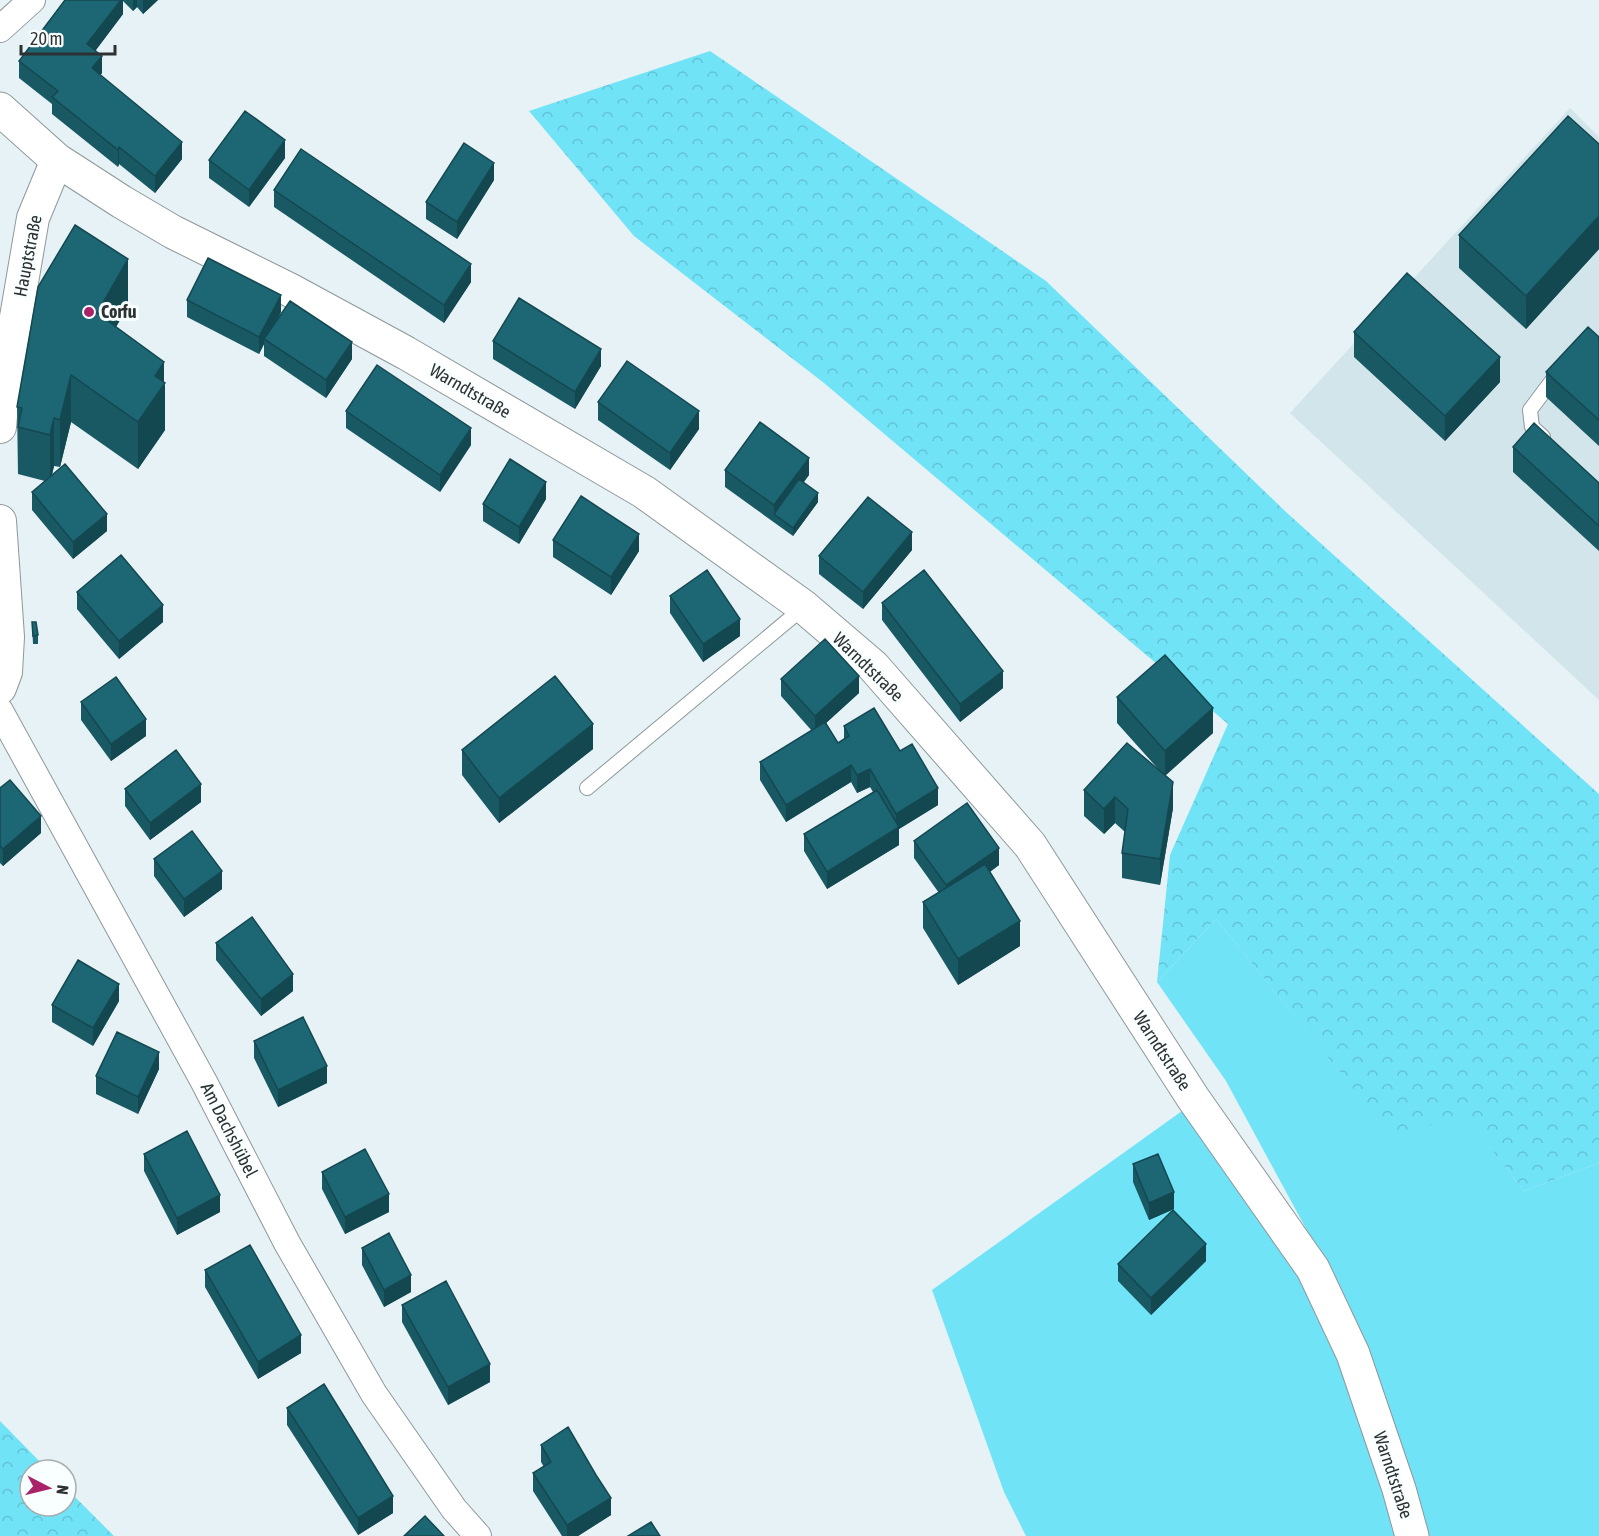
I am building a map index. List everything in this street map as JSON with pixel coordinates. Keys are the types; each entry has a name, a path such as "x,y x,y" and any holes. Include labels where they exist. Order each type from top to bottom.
{"main road":[{"name":"Warndtstraße","path":"0,109 57,160 122,202 173,232 290,290 406,353 644,492 804,607 873,666 1030,845 1193,1098 1313,1269 1353,1354 1399,1489 1412,1536"}],"street":[{"path":"0,29 33,0"},
{"name":"Hauptstraße","path":"0,427 3,393 33,218 57,160"},
{"path":"0,521 8,637 6,672 0,688"},
{"name":"Am Dachshübel","path":"0,711 198,1072 287,1243 345,1344 374,1394 454,1509 478,1536"}],"lane":[{"path":"1549,443 1532,427 1530,410 1568,361"},
{"path":"587,788 804,607"}],"shaded area":[{"path":"1570,108 1599,137 1599,700 1290,413"}],"green space":[{"path":"710,51 1046,281 1286,512 1599,794 1599,1163 1524,1191 1463,1113 1394,1139 1216,919 1157,982 1170,855 1228,724 824,383 634,236 529,111"},
{"path":"1216,919 1394,1138 1463,1112 1524,1191 1599,1163 1599,1536 1424,1536 1323,1260 1226,1081 1157,982"},
{"path":"1196,1101 1303,1275 1342,1356 1401,1536 1026,1536 1004,1492 932,1290"},
{"path":"0,1421 36,1458 18,1458 18,1518 78,1518 78,1500 114,1536 0,1536"}],"building":[{"path":"65,0 121,0 87,44 102,56 92,68 182,142 155,176 119,147 118,150 52,97 58,91 19,61"},
{"path":"245,111 285,140 249,190 209,160"},
{"path":"1568,116 1599,144 1599,216 1526,296 1459,235"},
{"path":"464,143 494,163 457,222 426,202"},
{"path":"301,149 471,264 444,305 274,190"},
{"path":"75,225 128,259 97,313 164,362 155,376 165,383 138,422 71,375 60,420 54,418 50,435 18,427 22,408 17,407 38,287"},
{"path":"208,258 281,295 259,337 187,300"},
{"path":"1407,273 1500,357 1445,416 1354,332"},
{"path":"519,298 601,349 575,392 493,341"},
{"path":"290,301 352,342 326,380 264,339"},
{"path":"1588,327 1599,337 1599,420 1546,372"},
{"path":"627,361 699,411 670,453 598,402"},
{"path":"377,365 471,428 440,475 346,411"},
{"path":"760,422 809,458 774,505 725,470"},
{"path":"1534,423 1599,483 1599,526 1513,447"},
{"path":"510,459 546,482 519,527 483,504"},
{"path":"65,464 107,514 73,542 32,492"},
{"path":"799,479 818,493 793,528 774,514"},
{"path":"581,496 639,534 611,577 553,540"},
{"path":"868,497 912,532 863,592 819,556"},
{"path":"121,555 163,605 119,641 77,592"},
{"path":"707,570 740,619 703,644 670,596"},
{"path":"924,570 1003,671 960,704 882,603"},
{"path":"32,622 36,622 38,635 33,636"},
{"path":"825,639 859,676 815,716 781,679"},
{"path":"1165,655 1213,708 1165,751 1117,697"},
{"path":"555,676 593,724 499,798 462,750"},
{"path":"116,677 146,719 111,744 81,702"},
{"path":"874,708 900,751 912,744 938,788 896,814 870,769 857,775 851,765 786,805 760,762 825,722 838,743 849,736 844,726"},
{"path":"1127,743 1173,782 1160,859 1122,853 1128,809 1115,797 1104,809 1084,790"},
{"path":"176,750 201,784 150,823 125,789"},
{"path":"10,780 41,816 3,849 0,846 0,788"},
{"path":"877,790 899,827 827,872 804,834"},
{"path":"967,803 999,848 946,885 914,841"},
{"path":"192,831 222,871 184,899 154,859"},
{"path":"985,864 1020,921 958,959 923,902"},
{"path":"252,917 293,974 261,999 216,943"},
{"path":"78,960 119,984 93,1028 52,1005"},
{"path":"303,1017 327,1066 278,1090 254,1041"},
{"path":"117,1032 159,1052 138,1097 96,1076"},
{"path":"187,1131 220,1195 177,1218 144,1154"},
{"path":"365,1149 389,1194 345,1217 322,1172"},
{"path":"1158,1154 1174,1192 1149,1203 1133,1164"},
{"path":"1173,1210 1206,1244 1151,1298 1118,1264"},
{"path":"389,1233 411,1275 384,1290 362,1248"},
{"path":"250,1245 301,1335 258,1362 205,1270"},
{"path":"446,1281 490,1364 448,1387 402,1305"},
{"path":"324,1384 393,1496 358,1518 287,1408"},
{"path":"568,1427 611,1498 567,1525 533,1473 551,1462 541,1445"},
{"path":"425,1516 444,1536 404,1536"},
{"path":"651,1522 660,1536 628,1536"}],"place":[{"name":"Corfu","path":"89,312"}]}
